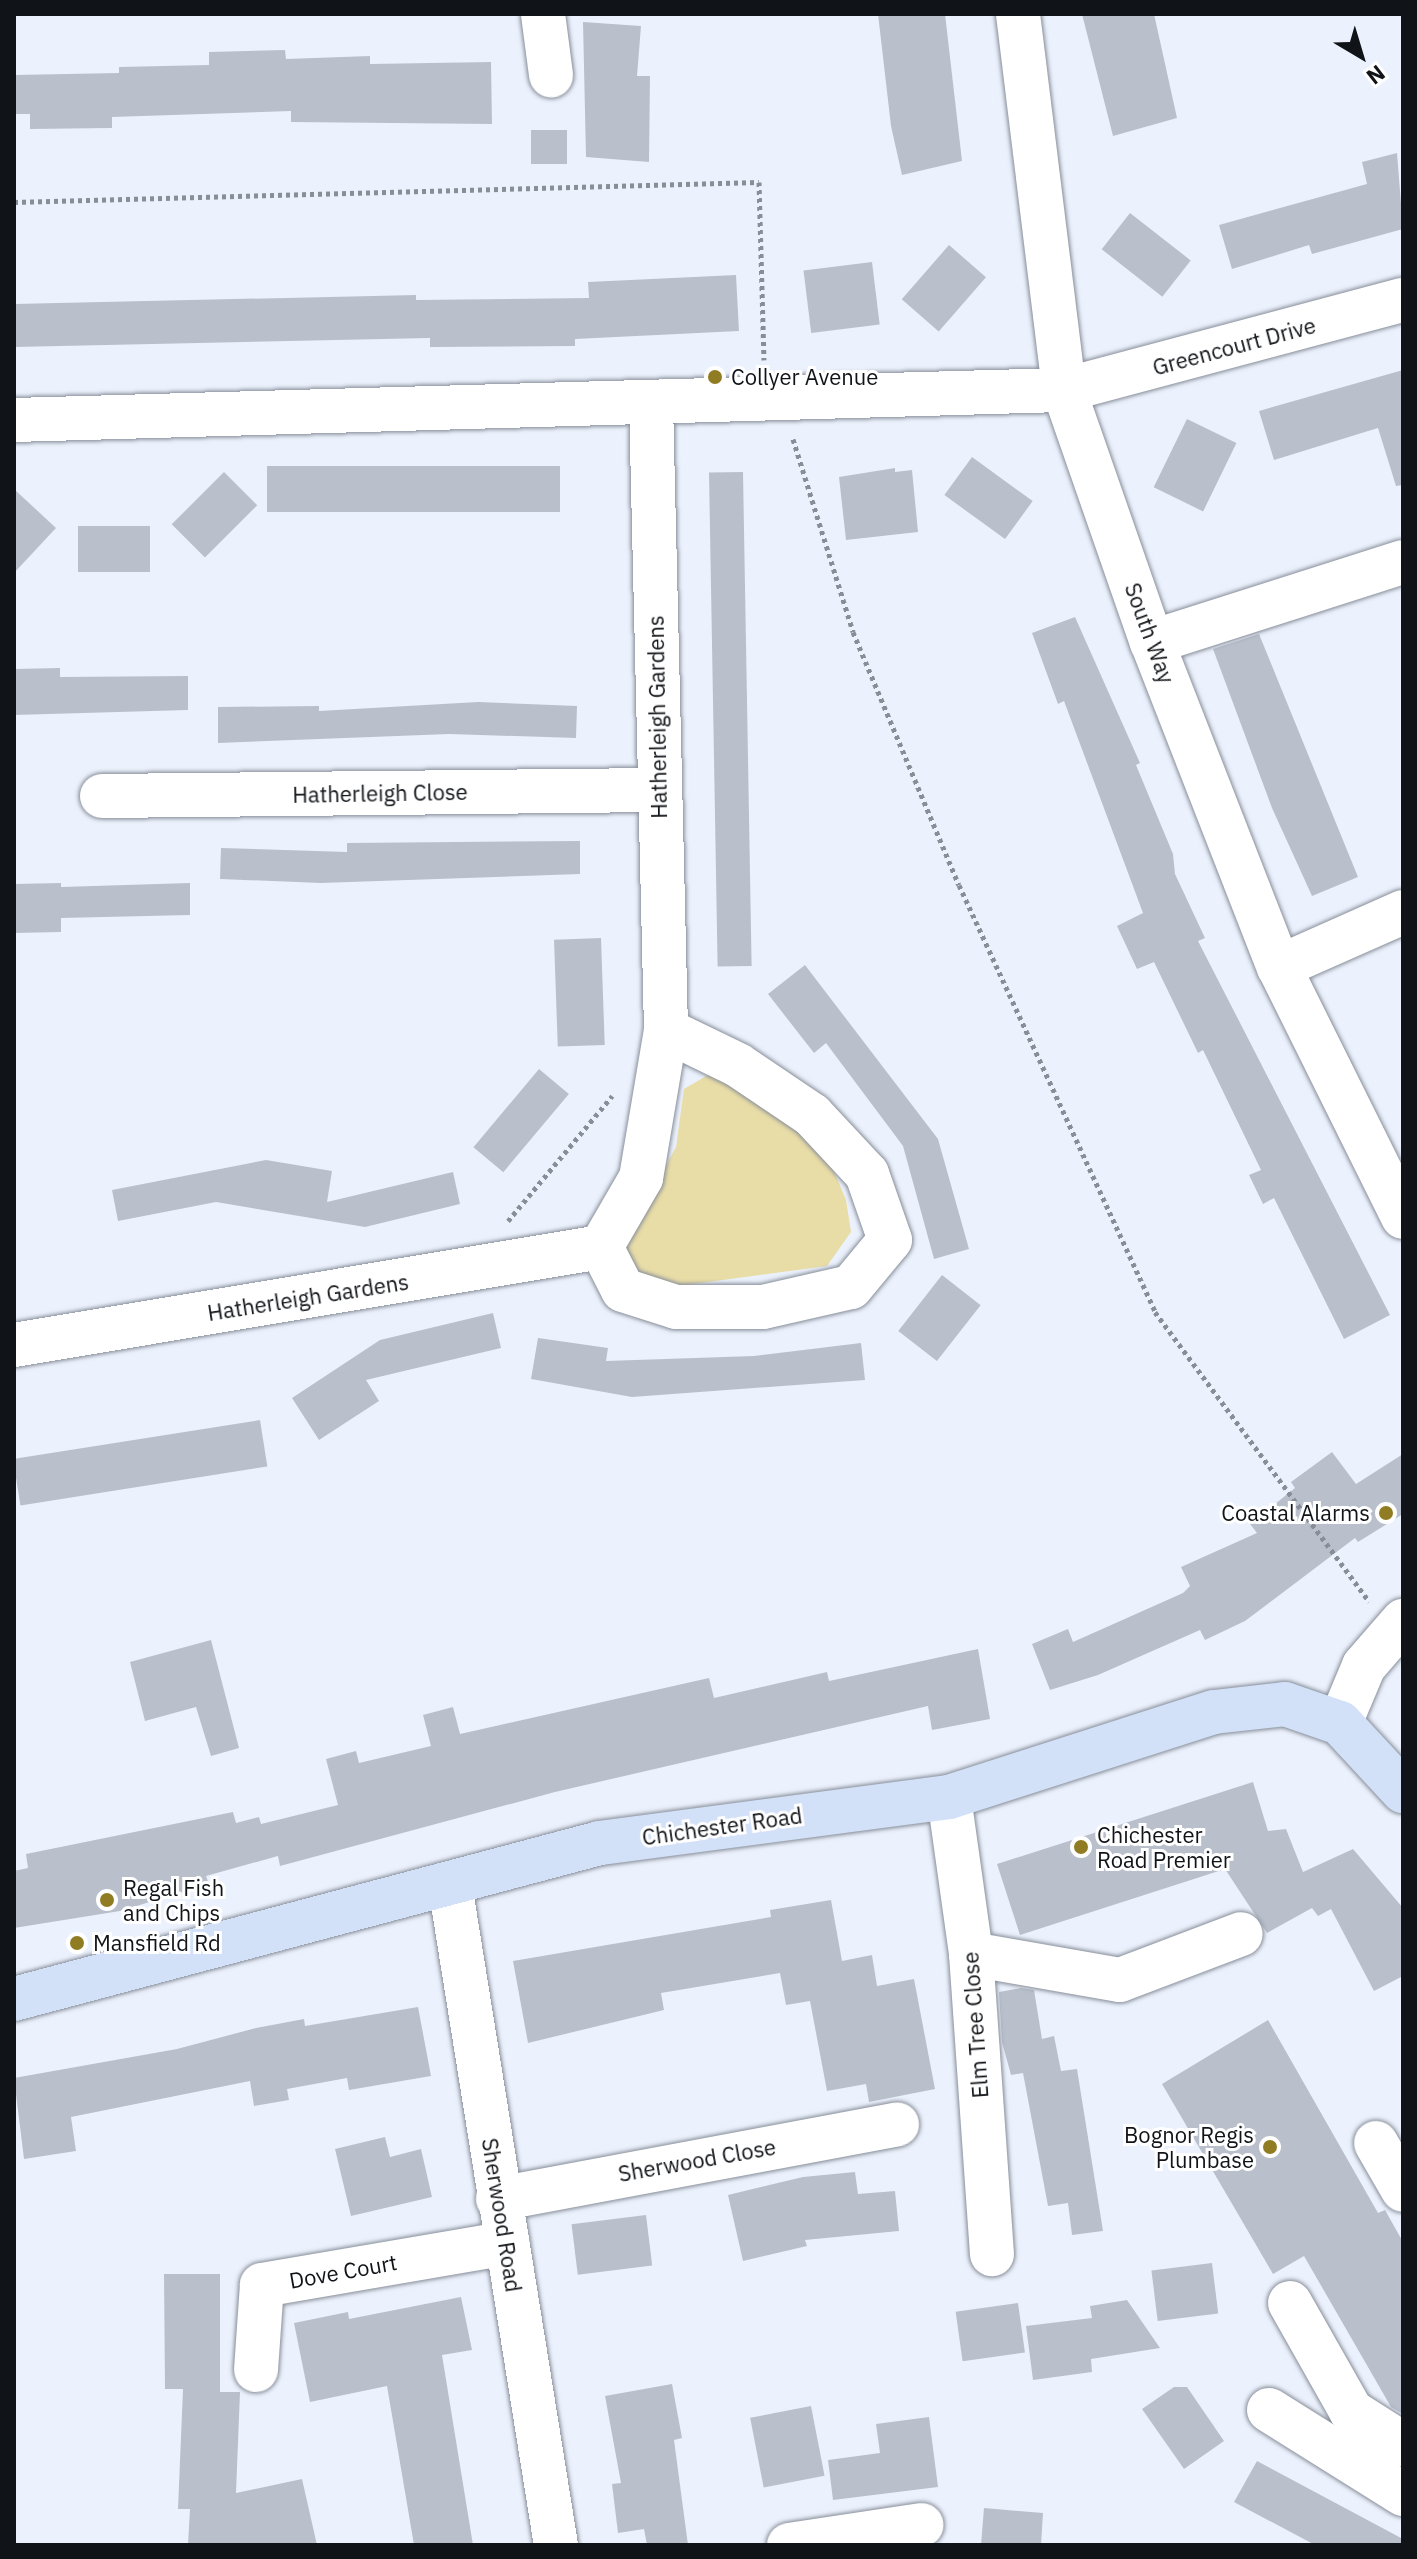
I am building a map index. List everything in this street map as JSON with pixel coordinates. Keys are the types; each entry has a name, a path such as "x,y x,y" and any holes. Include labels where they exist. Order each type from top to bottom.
{"main road":[{"name":"Chichester Road","path":"14,1999 600,1843 949,1797 1214,1712 1285,1704 1340,1723 1403,1791"}],"street":[{"path":"543,14 551,75"},
{"name":"South Way","path":"1018,14 1064,390 1152,642 1279,967 1403,1217"},
{"name":"Greencourt Drive","path":"1064,390 1403,300"},
{"path":"14,420 651,405 1064,390"},
{"name":"Hatherleigh Gardens","path":"14,1345 601,1247 641,1178 666,1030 651,405"},
{"path":"1152,642 1403,562"},
{"name":"Hatherleigh Close","path":"102,796 658,790"},
{"path":"1279,967 1403,912"},
{"path":"601,1247 623,1290 676,1307 763,1307 851,1287 890,1240 867,1174 812,1115 738,1065 666,1030"},
{"path":"1340,1723 1364,1666 1398,1625"},
{"name":"Elm Tree Close","path":"949,1797 971,1954 992,2254"},
{"name":"Sherwood Road","path":"450,1885 556,2545"},
{"path":"971,1954 1120,1980 1241,1934"},
{"name":"Sherwood Close","path":"498,2199 897,2124"},
{"path":"1376,2143 1403,2190"},
{"name":"Dove Court","path":"256,2370 262,2285 507,2243"},
{"path":"1290,2303 1351,2411 1403,2444"},
{"path":"1269,2410 1403,2494"},
{"path":"789,2545 922,2525"}],"path":[{"path":"14,202 759,182 775,400 853,632 959,885 1155,1312 1398,1625"},
{"path":"507,1223 616,1090"}],"shaded area":[{"path":"713,1072 760,1089 828,1157 846,1200 851,1232 827,1266 663,1288 642,1278 626,1248 633,1226 676,1147 684,1089"}],"building":[{"path":"878,14 945,14 962,161 902,175 891,126"},
{"path":"1082,14 1154,14 1177,118 1113,136"},
{"path":"583,22 641,26 637,76 650,76 649,162 586,157"},
{"path":"285,50 286,59 370,56 370,64 491,62 492,124 291,122 291,111 112,117 112,128 30,129 30,114 14,114 14,75 119,73 119,67 209,65 209,52"},
{"path":"531,130 567,130 567,164 531,164"},
{"path":"1397,153 1403,229 1312,254 1309,245 1232,269 1219,225 1367,184 1362,162"},
{"path":"1130,213 1191,260 1162,297 1102,249"},
{"path":"949,245 986,277 939,331 902,299"},
{"path":"872,262 880,325 811,333 804,270"},
{"path":"736,275 739,331 575,339 575,346 430,347 430,338 14,347 14,304 416,295 416,300 589,298 588,282"},
{"path":"1403,370 1403,485 1396,486 1378,428 1274,460 1259,411"},
{"path":"1187,419 1236,443 1203,511 1154,487"},
{"path":"972,457 1033,501 1005,539 944,495"},
{"path":"267,466 560,466 560,512 267,512"},
{"path":"895,468 895,472 912,470 918,532 846,540 839,477"},
{"path":"224,472 257,505 205,558 172,524"},
{"path":"743,472 752,966 718,967 709,473"},
{"path":"14,489 56,528 14,573"},
{"path":"78,526 150,526 150,572 78,572"},
{"path":"1075,617 1140,763 1136,765 1173,854 1175,874 1205,938 1198,941 1390,1315 1344,1339 1274,1198 1263,1204 1249,1175 1261,1170 1203,1050 1198,1053 1154,962 1137,969 1117,926 1143,913 1064,701 1058,704 1032,633"},
{"path":"1259,634 1358,877 1312,896 1272,808 1213,649"},
{"path":"60,668 60,677 188,676 188,710 14,715 14,669"},
{"path":"478,702 577,706 576,738 449,734 218,743 218,707 319,706 319,711"},
{"path":"580,841 580,874 321,883 220,879 221,848 347,852 347,843"},
{"path":"61,883 61,887 190,883 190,915 61,918 61,932 14,933 14,884"},
{"path":"601,938 605,1045 558,1047 554,940"},
{"path":"805,965 938,1139 969,1249 934,1259 903,1146 826,1043 814,1053 768,994"},
{"path":"539,1069 569,1094 503,1172 473,1147"},
{"path":"266,1160 332,1171 327,1202 453,1172 460,1204 365,1227 216,1202 118,1221 112,1190"},
{"path":"942,1275 981,1305 937,1361 898,1331"},
{"path":"493,1313 501,1348 366,1380 379,1401 319,1440 292,1398 380,1340"},
{"path":"538,1338 608,1348 606,1361 754,1356 861,1343 865,1380 632,1397 531,1379"},
{"path":"260,1420 267,1466 20,1506 14,1459"},
{"path":"1332,1452 1356,1484 1403,1454 1403,1514 1358,1542 1355,1538 1245,1621 1205,1640 1200,1630 1098,1675 1050,1690 1032,1644 1068,1629 1073,1642 1183,1593 1190,1586 1181,1567 1257,1533 1250,1524 1295,1488 1291,1482"},
{"path":"211,1640 239,1748 211,1756 196,1707 145,1721 130,1662"},
{"path":"978,1649 990,1719 932,1730 928,1706 555,1792 280,1866 278,1856 206,1876 209,1884 120,1911 14,1928 14,1871 28,1868 26,1854 233,1812 236,1823 259,1817 261,1824 338,1805 326,1759 356,1751 359,1763 431,1746 423,1715 453,1707 460,1734 709,1678 714,1698 827,1672 829,1681"},
{"path":"1253,1782 1268,1831 1286,1829 1303,1872 1353,1849 1403,1908 1403,1976 1374,1991 1331,1909 1318,1916 1312,1908 1267,1933 1225,1869 1020,1935 997,1864"},
{"path":"831,1900 842,1961 872,1955 877,1986 914,1979 935,2089 869,2102 866,2084 827,2091 810,2001 786,2005 780,1973 661,1993 664,2010 528,2043 513,1961 771,1917 770,1910"},
{"path":"1021,1988 1034,1990 1042,2039 1054,2036 1061,2071 1077,2069 1103,2231 1072,2235 1068,2203 1048,2206 1023,2073 1011,2075 1002,2042 999,1992"},
{"path":"418,2007 431,2076 349,2090 347,2078 287,2089 289,2100 254,2106 250,2081 71,2117 76,2151 24,2159 14,2078 177,2049 304,2019 305,2026"},
{"name":"Bognor Regis Plumbase","path":"1268,2020 1378,2213 1385,2210 1403,2242 1403,2414 1391,2407 1304,2256 1273,2274 1162,2084"},
{"path":"385,2137 390,2157 421,2149 432,2197 351,2216 335,2149"},
{"path":"855,2172 858,2194 895,2191 899,2231 805,2240 807,2246 743,2261 728,2195 803,2177"},
{"path":"646,2215 652,2266 578,2275 572,2224"},
{"path":"1212,2263 1218,2314 1158,2321 1151,2270"},
{"path":"164,2274 220,2274 220,2392 240,2392 236,2493 302,2479 317,2545 188,2545 190,2509 178,2509 183,2389 165,2389"},
{"path":"461,2297 472,2350 442,2355 473,2545 414,2545 387,2386 310,2402 294,2323 348,2312 349,2319"},
{"path":"1127,2300 1160,2348 1091,2359 1092,2372 1033,2380 1026,2326 1092,2318 1090,2306"},
{"path":"1018,2303 1025,2353 963,2361 956,2312"},
{"path":"672,2384 682,2438 674,2440 688,2545 647,2545 644,2529 618,2533 612,2484 621,2483 605,2396"},
{"path":"1174,2387 1187,2387 1224,2441 1184,2469 1142,2409"},
{"path":"811,2406 825,2476 764,2488 750,2418"},
{"path":"929,2417 938,2487 833,2500 828,2460 880,2453 876,2424"},
{"path":"1257,2461 1403,2539 1403,2545 1315,2545 1234,2502"},
{"path":"984,2508 1043,2513 1041,2545 981,2545"}],"place":[{"name":"Collyer Avenue","path":"715,377"},
{"name":"Coastal Alarms","path":"1386,1513"},
{"name":"Chichester Road Premier","path":"1081,1847"},
{"name":"Regal Fish and Chips","path":"107,1900"},
{"name":"Mansfield Rd","path":"77,1943"},
{"name":"Bognor Regis Plumbase","path":"1270,2147"}]}
